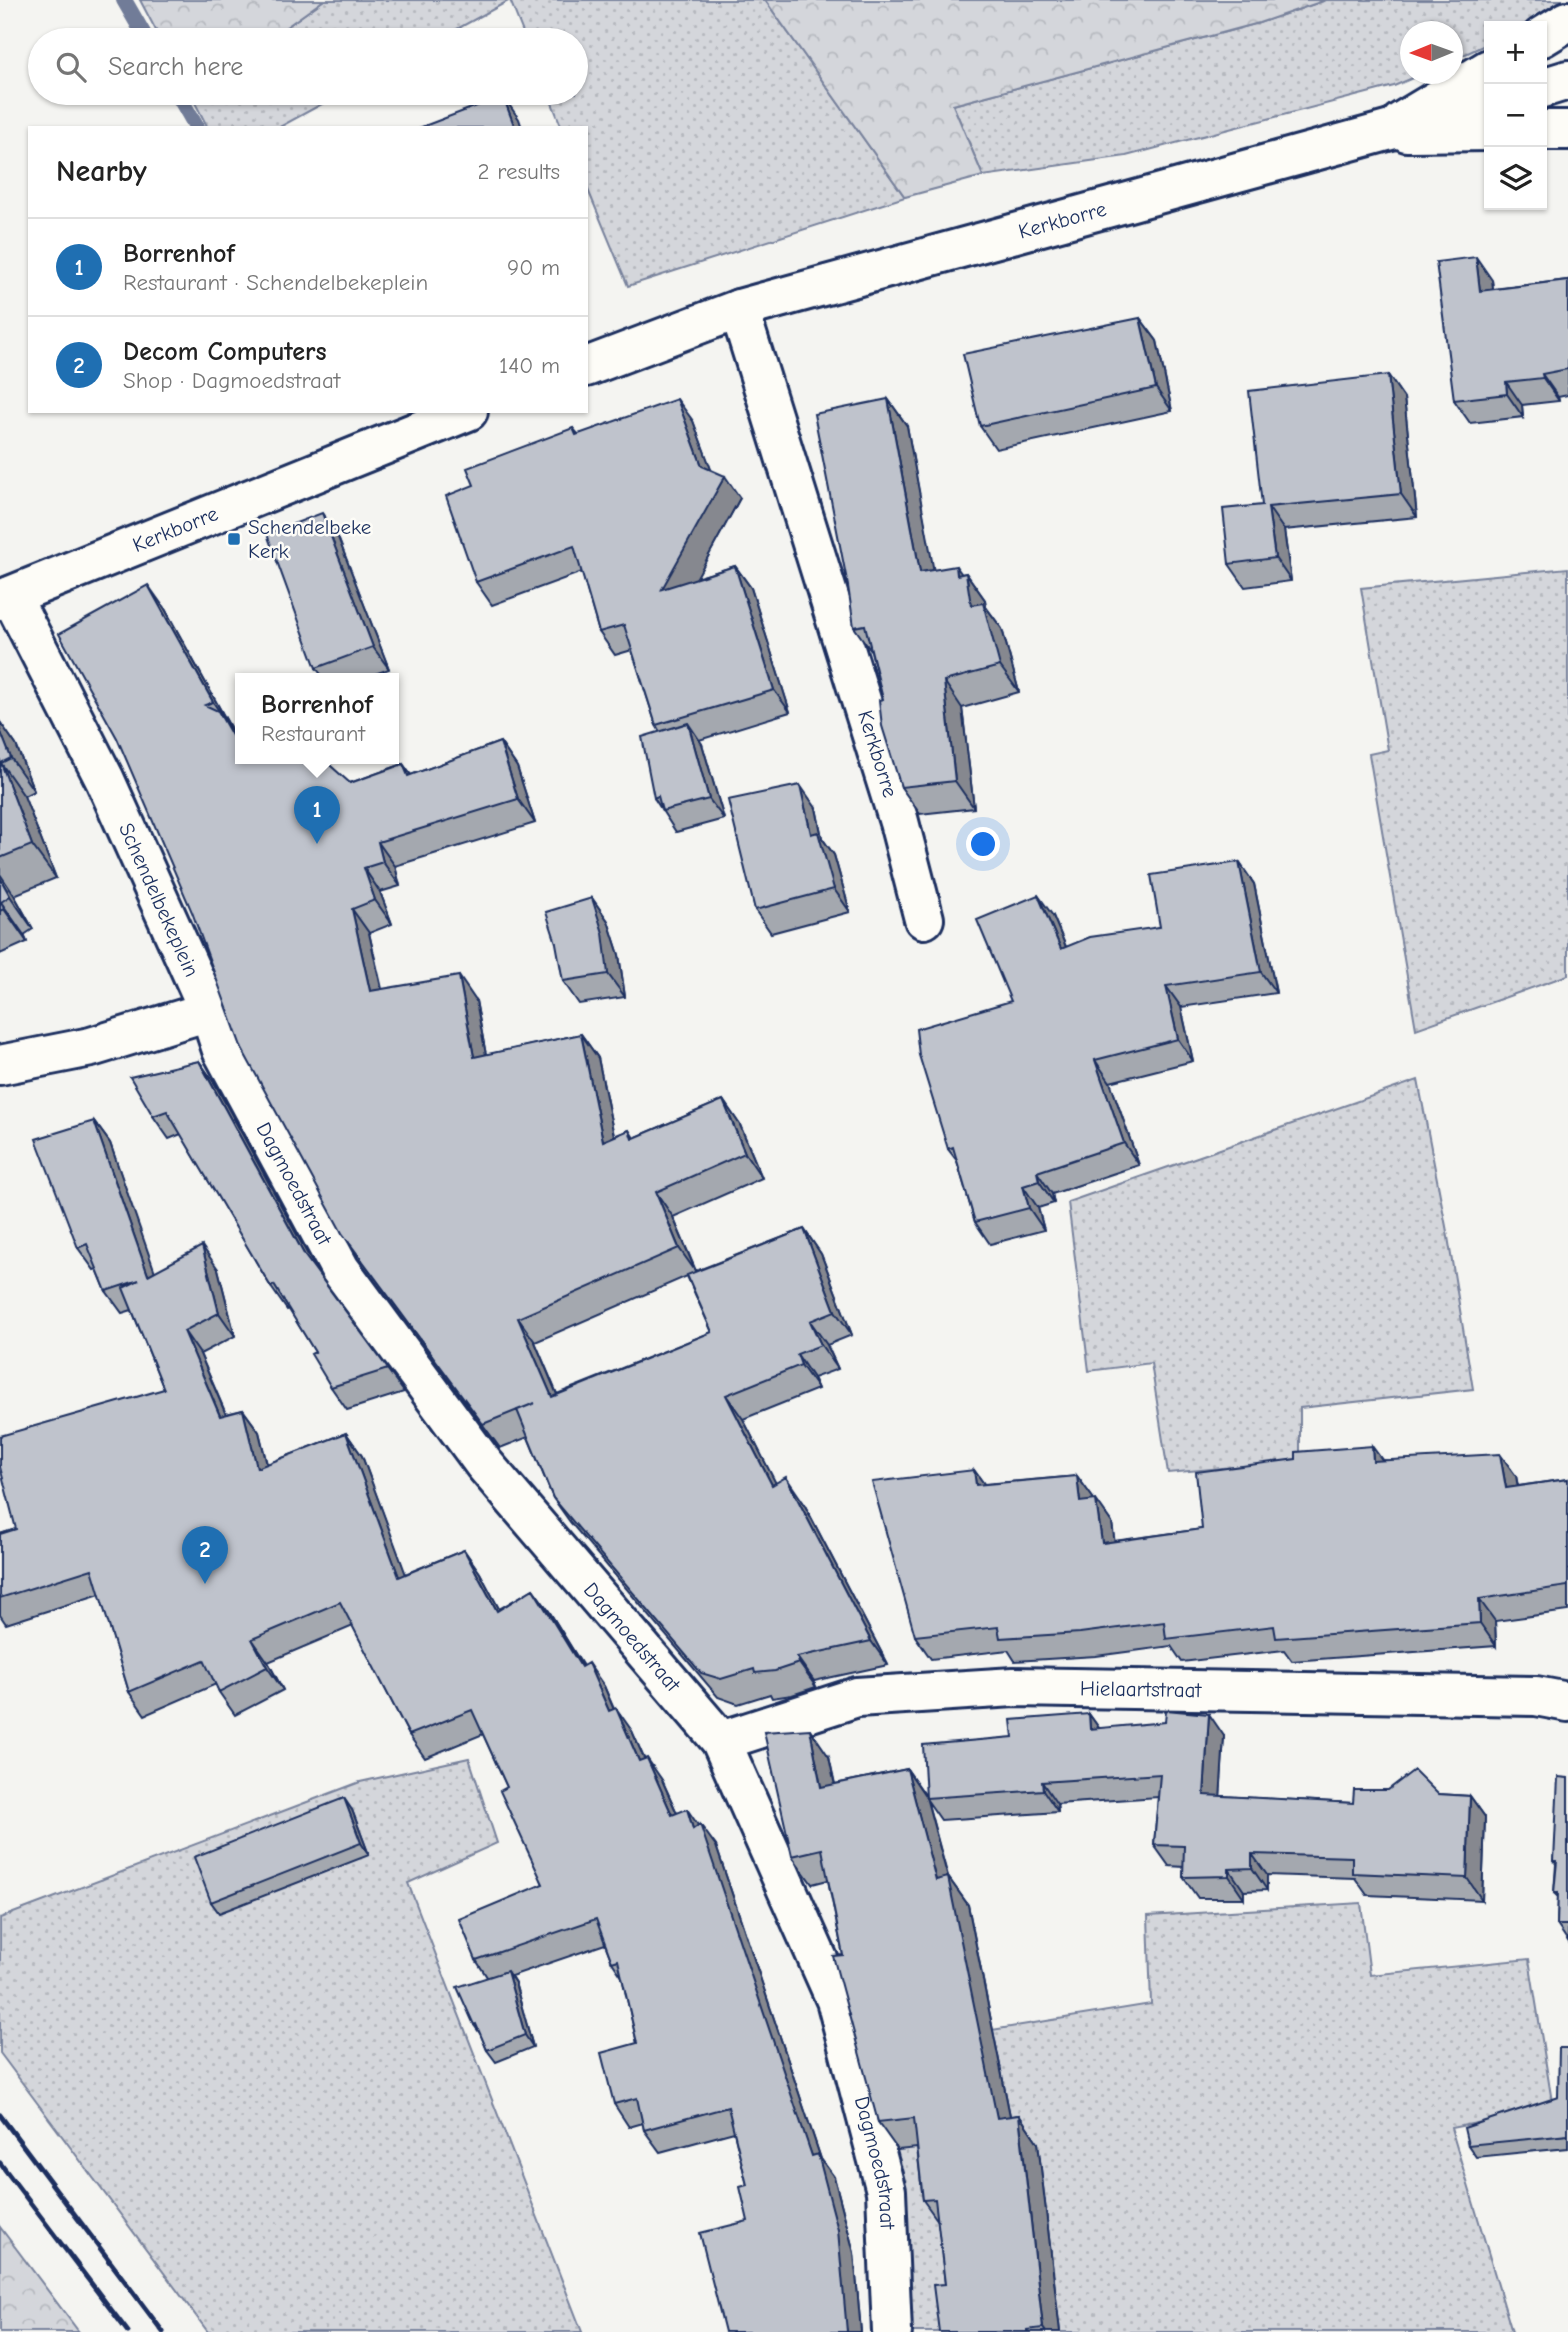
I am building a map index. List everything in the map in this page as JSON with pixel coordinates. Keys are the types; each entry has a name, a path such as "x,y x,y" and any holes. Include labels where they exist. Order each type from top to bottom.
{"street":[{"path":"1547,34 1568,21"},
{"name":"Kerkborre","path":"1385,132 1484,72"},
{"path":"1547,86 1568,80"},
{"name":"Kerkborre","path":"588,366 739,309 1484,104"},
{"path":"1547,130 1568,130"},
{"name":"Kerkborre","path":"1385,132 1484,131"},
{"name":"Kerkborre","path":"739,309 899,822 924,919"},
{"name":"Kerkborre","path":"5,598 463,413"},
{"name":"Schendelbekeplein","path":"5,598 105,780 209,1011"},
{"path":"0,1065 91,1047 209,1011"},
{"name":"Dagmoedstraat","path":"209,1011 222,1049 340,1269 484,1464 721,1741 836,2000 886,2191 892,2332"},
{"name":"Hielaartstraat","path":"721,1741 857,1696 1014,1687 1536,1696 1568,1702"}],"green space":[{"path":"140,0 324,0 285,28 155,28"},
{"path":"324,0 510,0 459,28 285,28"},
{"path":"510,0 765,0 905,197 628,286 588,190 588,126 561,126 553,105 588,105 588,28 521,28"},
{"path":"765,0 1326,0 1259,23 953,105 983,176 905,197"},
{"path":"1326,0 1561,0 1531,21 1484,21 1484,45 1463,55 1463,21 1400,21 1400,83 1126,156 983,176 953,105 1259,23"},
{"path":"196,105 320,105 282,126 207,126"},
{"path":"1568,568 1568,975 1416,1029 1369,754 1388,750 1361,588"},
{"path":"1418,1080 1473,1389 1300,1408 1300,1461 1168,1473 1151,1363 1089,1371 1068,1202"},
{"path":"469,1758 497,1843 408,1883 582,2332 208,2332 0,2053 0,1918 360,1782"},
{"path":"1361,1903 1370,1975 1529,1959 1553,2108 1451,2128 1512,2332 909,2332 869,2050 1151,2004 1148,1916"},
{"path":"0,2227 79,2332 0,2332"}],"building":[{"path":"479,105 506,105 514,126 424,126"},
{"path":"1476,257 1480,291 1568,280 1568,369 1542,374 1543,378 1506,382 1507,394 1454,400 1436,262"},
{"path":"1140,318 1156,388 980,426 963,354"},
{"path":"1388,375 1401,494 1268,507 1275,558 1229,564 1223,509 1262,505 1249,391"},
{"path":"677,399 702,466 725,476 662,589 735,566 774,690 656,725 624,625 599,632 574,546 476,582 446,496 474,485 467,468 573,428 576,435"},
{"path":"888,399 920,572 956,566 957,575 966,573 971,605 983,603 1000,666 944,681 955,781 901,787 882,726 879,700 883,699 865,625 854,627 814,414"},
{"path":"322,513 373,647 316,668 267,534"},
{"path":"148,585 213,702 205,705 218,711 235,739 235,764 329,764 350,783 403,764 408,776 500,742 518,799 378,842 383,862 364,868 375,900 352,909 370,991 459,976 474,1057 581,1034 603,1141 629,1130 632,1139 723,1100 745,1153 656,1192 679,1248 518,1318 552,1397 712,1332 687,1275 804,1229 835,1311 810,1321 821,1345 797,1354 801,1365 726,1395 772,1485 786,1477 871,1641 797,1657 799,1663 775,1671 755,1673 754,1669 721,1679 701,1673 553,1498 517,1410 483,1424 342,1233 242,1049 192,912 117,738 59,634"},
{"path":"688,723 709,799 662,811 658,796 654,798 642,737"},
{"path":"0,730 11,758 1,763 32,845 0,858"},
{"path":"800,785 811,834 818,832 834,889 755,910 728,800"},
{"path":"1239,862 1261,972 1166,986 1178,1039 1095,1060 1124,1143 1037,1172 1039,1181 1023,1186 1029,1208 975,1222 953,1147 948,1149 919,1055 916,1029 1011,1001 977,920 1038,895 1061,949 1090,937 1160,927 1151,875"},
{"path":"0,878 10,896 1,902 4,909 0,911"},
{"path":"592,898 603,933 608,974 563,981 556,943 546,912"},
{"path":"199,1061 305,1256 388,1369 331,1387 311,1354 315,1352 274,1285 271,1287 167,1111 153,1116 130,1077"},
{"path":"94,1121 148,1275 202,1246 219,1313 184,1331 220,1416 243,1410 257,1468 346,1433 399,1577 464,1550 497,1611 533,1589 581,1667 588,1663 609,1711 616,1708 639,1761 647,1758 672,1815 687,1809 693,1829 700,1824 812,2156 818,2154 838,2230 847,2332 725,2332 700,2233 748,2221 740,2187 747,2185 728,2107 644,2130 637,2098 614,2104 601,2053 637,2043 618,1960 612,1962 596,1919 476,1960 459,1919 543,1884 500,1791 507,1787 472,1710 409,1735 340,1602 252,1639 267,1667 219,1692 204,1660 129,1692 92,1569 0,1598 0,1534 16,1529 0,1467 0,1436 164,1389 123,1288 139,1280 106,1291 87,1244 78,1248 36,1139"},
{"path":"1372,1446 1373,1461 1500,1454 1506,1488 1568,1479 1568,1586 1479,1599 1480,1623 1276,1638 1274,1626 1166,1639 1164,1622 1080,1633 1000,1638 998,1627 915,1636 872,1482 974,1470 976,1485 1077,1476 1080,1502 1096,1500 1102,1543 1202,1529 1196,1472 1296,1459 1296,1452"},
{"path":"1166,1710 1209,1714 1204,1795 1353,1803 1354,1790 1388,1790 1414,1770 1438,1794 1470,1796 1467,1878 1352,1873 1352,1857 1252,1854 1252,1868 1229,1869 1229,1876 1183,1877 1184,1846 1154,1845 1160,1774 1042,1782 1043,1790 926,1798 923,1745 1013,1737 1011,1720 1089,1714 1090,1729 1165,1722"},
{"path":"810,1729 821,1787 907,1769 936,1880 948,1877 997,2118 1019,2115 1043,2328 1027,2332 939,2332 933,2285 945,2284 935,2199 923,2200 914,2118 878,2122 833,1956 843,1955 822,1849 792,1856 764,1732"},
{"path":"1558,1777 1568,1778 1568,1925 1557,1925 1558,1892 1554,1893"},
{"path":"344,1798 361,1843 211,1902 194,1857"},
{"path":"507,1971 525,2035 487,2050 457,1987"},
{"path":"1559,2048 1568,2048 1568,2135 1468,2145 1464,2128 1558,2097"}],"waterway":[{"path":"124,0 140,28"},
{"path":"184,105 196,126"}],"railway":[{"path":"0,2115 163,2332"},
{"path":"0,2163 128,2332"}],"place":[{"name":"Schendelbeke Kerk","path":"234,539"},
{"name":"Borrenhof","path":"317,844"},
{"name":"Decom Computers","path":"205,1584"}]}
